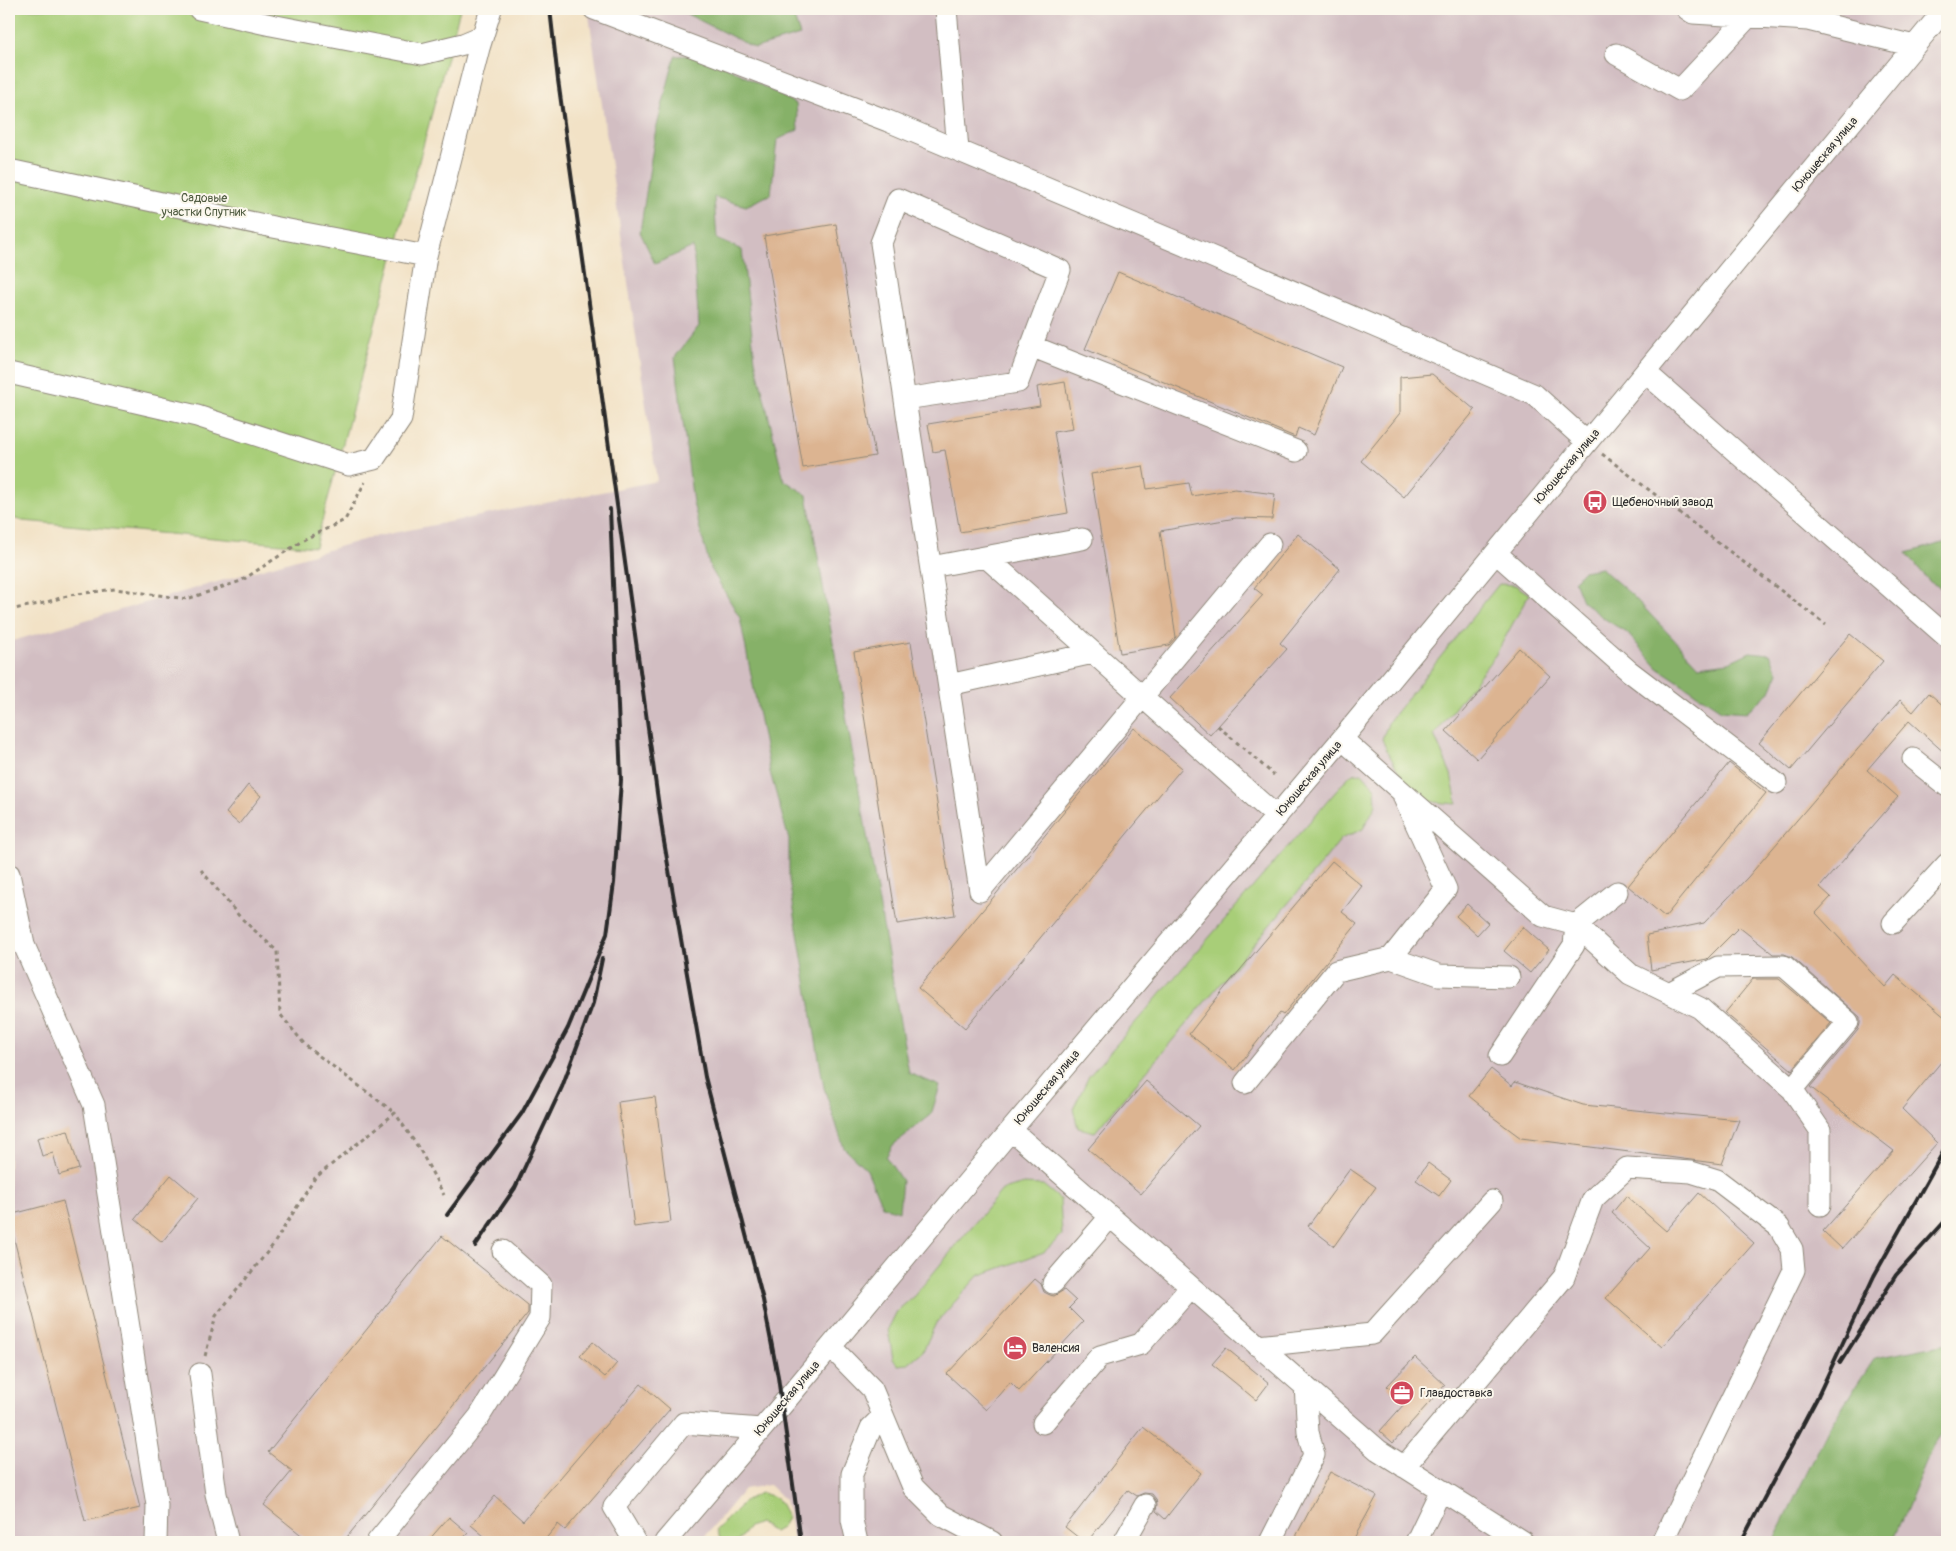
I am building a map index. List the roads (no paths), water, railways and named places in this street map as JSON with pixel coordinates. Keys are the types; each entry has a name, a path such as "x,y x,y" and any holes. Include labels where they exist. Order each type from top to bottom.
{"street":[{"path":"199,9 422,54 463,44 482,36"},
{"path":"9,373 197,416 349,465 374,460 401,419 426,256 482,36 491,9"},
{"path":"594,9 888,121 1535,395 1587,442"},
{"path":"946,9 958,150"},
{"path":"1687,9 1693,13 1749,16 1808,14 1914,46"},
{"name":"Юношеская улица","path":"665,1542 1342,739 1945,9"},
{"path":"1616,54 1680,90 1749,16"},
{"path":"9,170 273,226 426,256"},
{"path":"905,399 1018,382 1060,270 898,199 881,243 980,891 1270,544"},
{"path":"1031,346 1296,451"},
{"path":"1645,372 1947,637"},
{"path":"931,567 1082,539"},
{"path":"1496,552 1629,671 1776,783"},
{"path":"986,557 1276,816"},
{"path":"949,685 1092,653"},
{"path":"1342,739 1543,916 1576,925 1630,974 1700,1008 1792,1089 1820,1130 1820,1205"},
{"path":"1914,759 1947,786"},
{"path":"1391,958 1446,889 1401,791"},
{"path":"1893,923 1947,864"},
{"path":"9,874 24,945 94,1105 157,1505 156,1542"},
{"path":"1500,1056 1574,945 1576,925 1616,892"},
{"path":"1245,1083 1336,972 1391,958 1439,975 1509,977"},
{"path":"1669,993 1718,967 1784,966 1848,1022 1792,1089"},
{"path":"1011,1130 1378,1450 1523,1542"},
{"path":"1404,1467 1564,1277 1593,1199 1627,1168 1691,1172 1717,1180 1778,1227 1792,1249 1794,1270 1662,1542"},
{"path":"1258,1346 1372,1334 1492,1201"},
{"path":"1053,1283 1110,1217"},
{"path":"377,1542 479,1416 540,1318 542,1285 503,1251"},
{"path":"1043,1423 1100,1356 1141,1344 1191,1287"},
{"path":"830,1347 872,1389 913,1487 941,1515 992,1542"},
{"path":"200,1374 216,1494 228,1542"},
{"path":"1270,1542 1314,1455 1308,1432 1304,1386"},
{"path":"857,1542 852,1520 852,1474 871,1428 883,1416"},
{"path":"635,1542 614,1507 684,1423 761,1429"},
{"path":"1416,1542 1441,1490"},
{"path":"1124,1542 1145,1505"}],"railway":[{"path":"550,9 558,80 663,836 705,1077 763,1300 778,1377 801,1542"},
{"path":"447,1215 522,1113 568,1028 607,934 614,883 621,780 610,509"},
{"path":"475,1246 515,1188 562,1087 593,1003 602,959"},
{"path":"1741,1542 1817,1398 1874,1276 1947,1145"},
{"path":"1840,1363 1896,1275 1947,1219"}],"place":[{"name":"Щебеночный завод","path":"1595,502"},
{"name":"Валенсия","path":"1015,1348"},
{"name":"Главдоставка","path":"1402,1393"}],"park label":[{"name":"Садовые участки Спутник","path":"204,205"}]}
